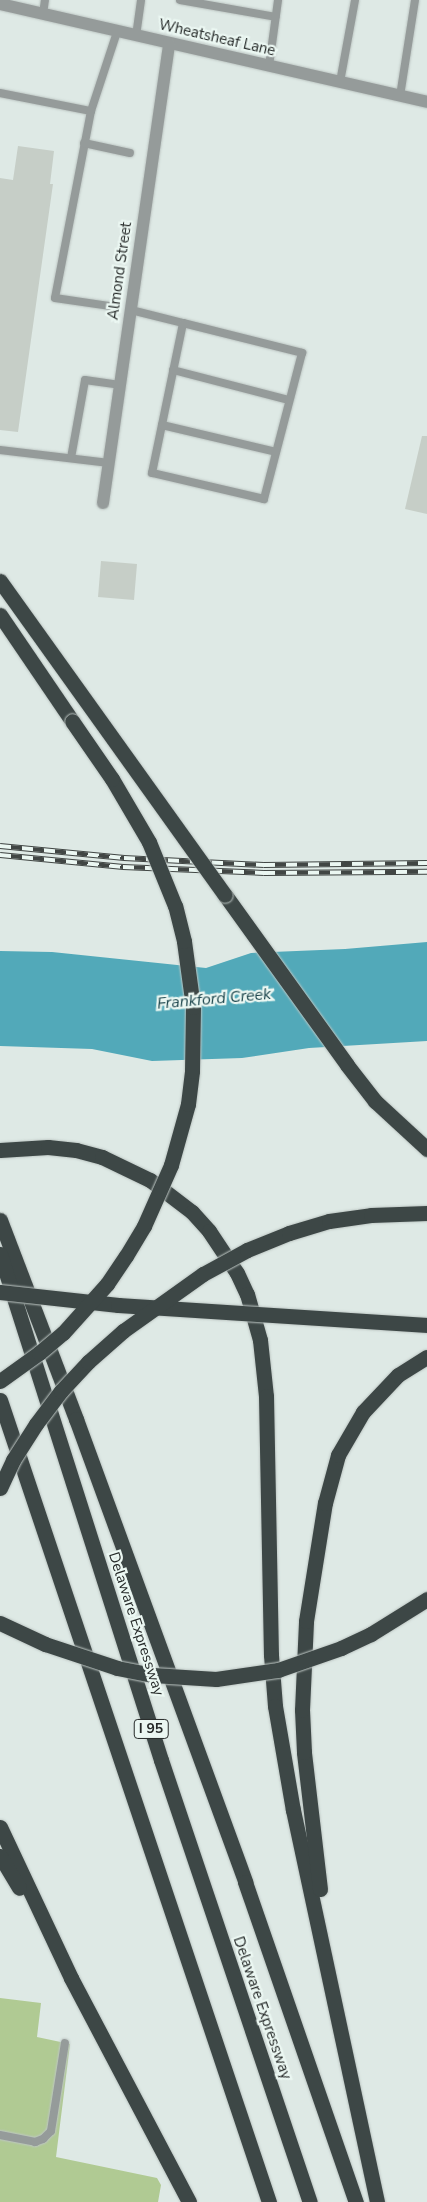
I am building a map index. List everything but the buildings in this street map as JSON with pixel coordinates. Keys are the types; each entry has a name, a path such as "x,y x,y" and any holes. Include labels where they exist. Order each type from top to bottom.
{"highway":[{"path":"0,581 347,1065 376,1101 427,1149"},
{"path":"0,615 112,779 149,842 164,874 184,941 193,1007 194,1036 188,1104 180,1135 171,1165 144,1226 116,1270 85,1310 38,1354 0,1381"},
{"path":"0,1150 48,1147 76,1150 127,1168 172,1195 192,1212 208,1231 237,1273 254,1316 264,1367 266,1396 271,1655 275,1706 294,1810 377,2202"},
{"path":"0,1488 13,1460 36,1424 61,1391 88,1362 123,1331 203,1274 255,1247 289,1233 329,1221 371,1215 427,1213"},
{"path":"0,1220 76,1419 245,1882 356,2202"},
{"name":"Delaware Expressway","path":"0,1254 161,1760 310,2202"},
{"path":"0,1292 118,1305 427,1325"},
{"path":"329,1970 304,1752 302,1710 306,1621 324,1504 338,1455 354,1426 380,1391 398,1375 427,1357"},
{"name":"I 95","path":"0,1400 269,2202"},
{"path":"0,1623 45,1644 117,1668 153,1675 216,1679 278,1670 334,1651 371,1634 427,1599"},
{"path":"0,1827 72,1978 189,2202"},
{"path":"0,1856 72,1978"}],"street":[{"name":"Wheatsheaf Lane","path":"0,4 427,102"},
{"name":"Almond Street","path":"103,503 169,44"}],"lane":[{"path":"43,14 45,0"},
{"path":"136,36 140,0"},
{"path":"180,0 276,17"},
{"path":"269,66 278,0"},
{"path":"340,82 355,0"},
{"path":"400,96 415,0"},
{"path":"110,306 55,298 90,111 117,32"},
{"path":"0,93 90,111"},
{"path":"84,143 130,153"},
{"path":"131,310 183,323 302,353 264,499 152,473 183,323"},
{"path":"173,370 290,400"},
{"path":"71,458 85,380 120,385"},
{"path":"162,425 276,452"},
{"path":"0,450 109,463"},
{"path":"0,2135 35,2142 43,2139 51,2131 64,2043"}],"green space":[{"path":"0,1998 41,2003 37,2037 70,2044 56,2157 157,2178 161,2185 158,2202 0,2202"}],"water":[{"name":"Frankford Creek","path":"427,942 427,1041 309,1048 242,1058 152,1061 92,1049 0,1046 0,951 52,952 206,968 251,953 345,949"}],"railway":[{"path":"0,846 124,858 264,865 427,863"},
{"path":"0,855 123,867 264,873 427,872"}]}
